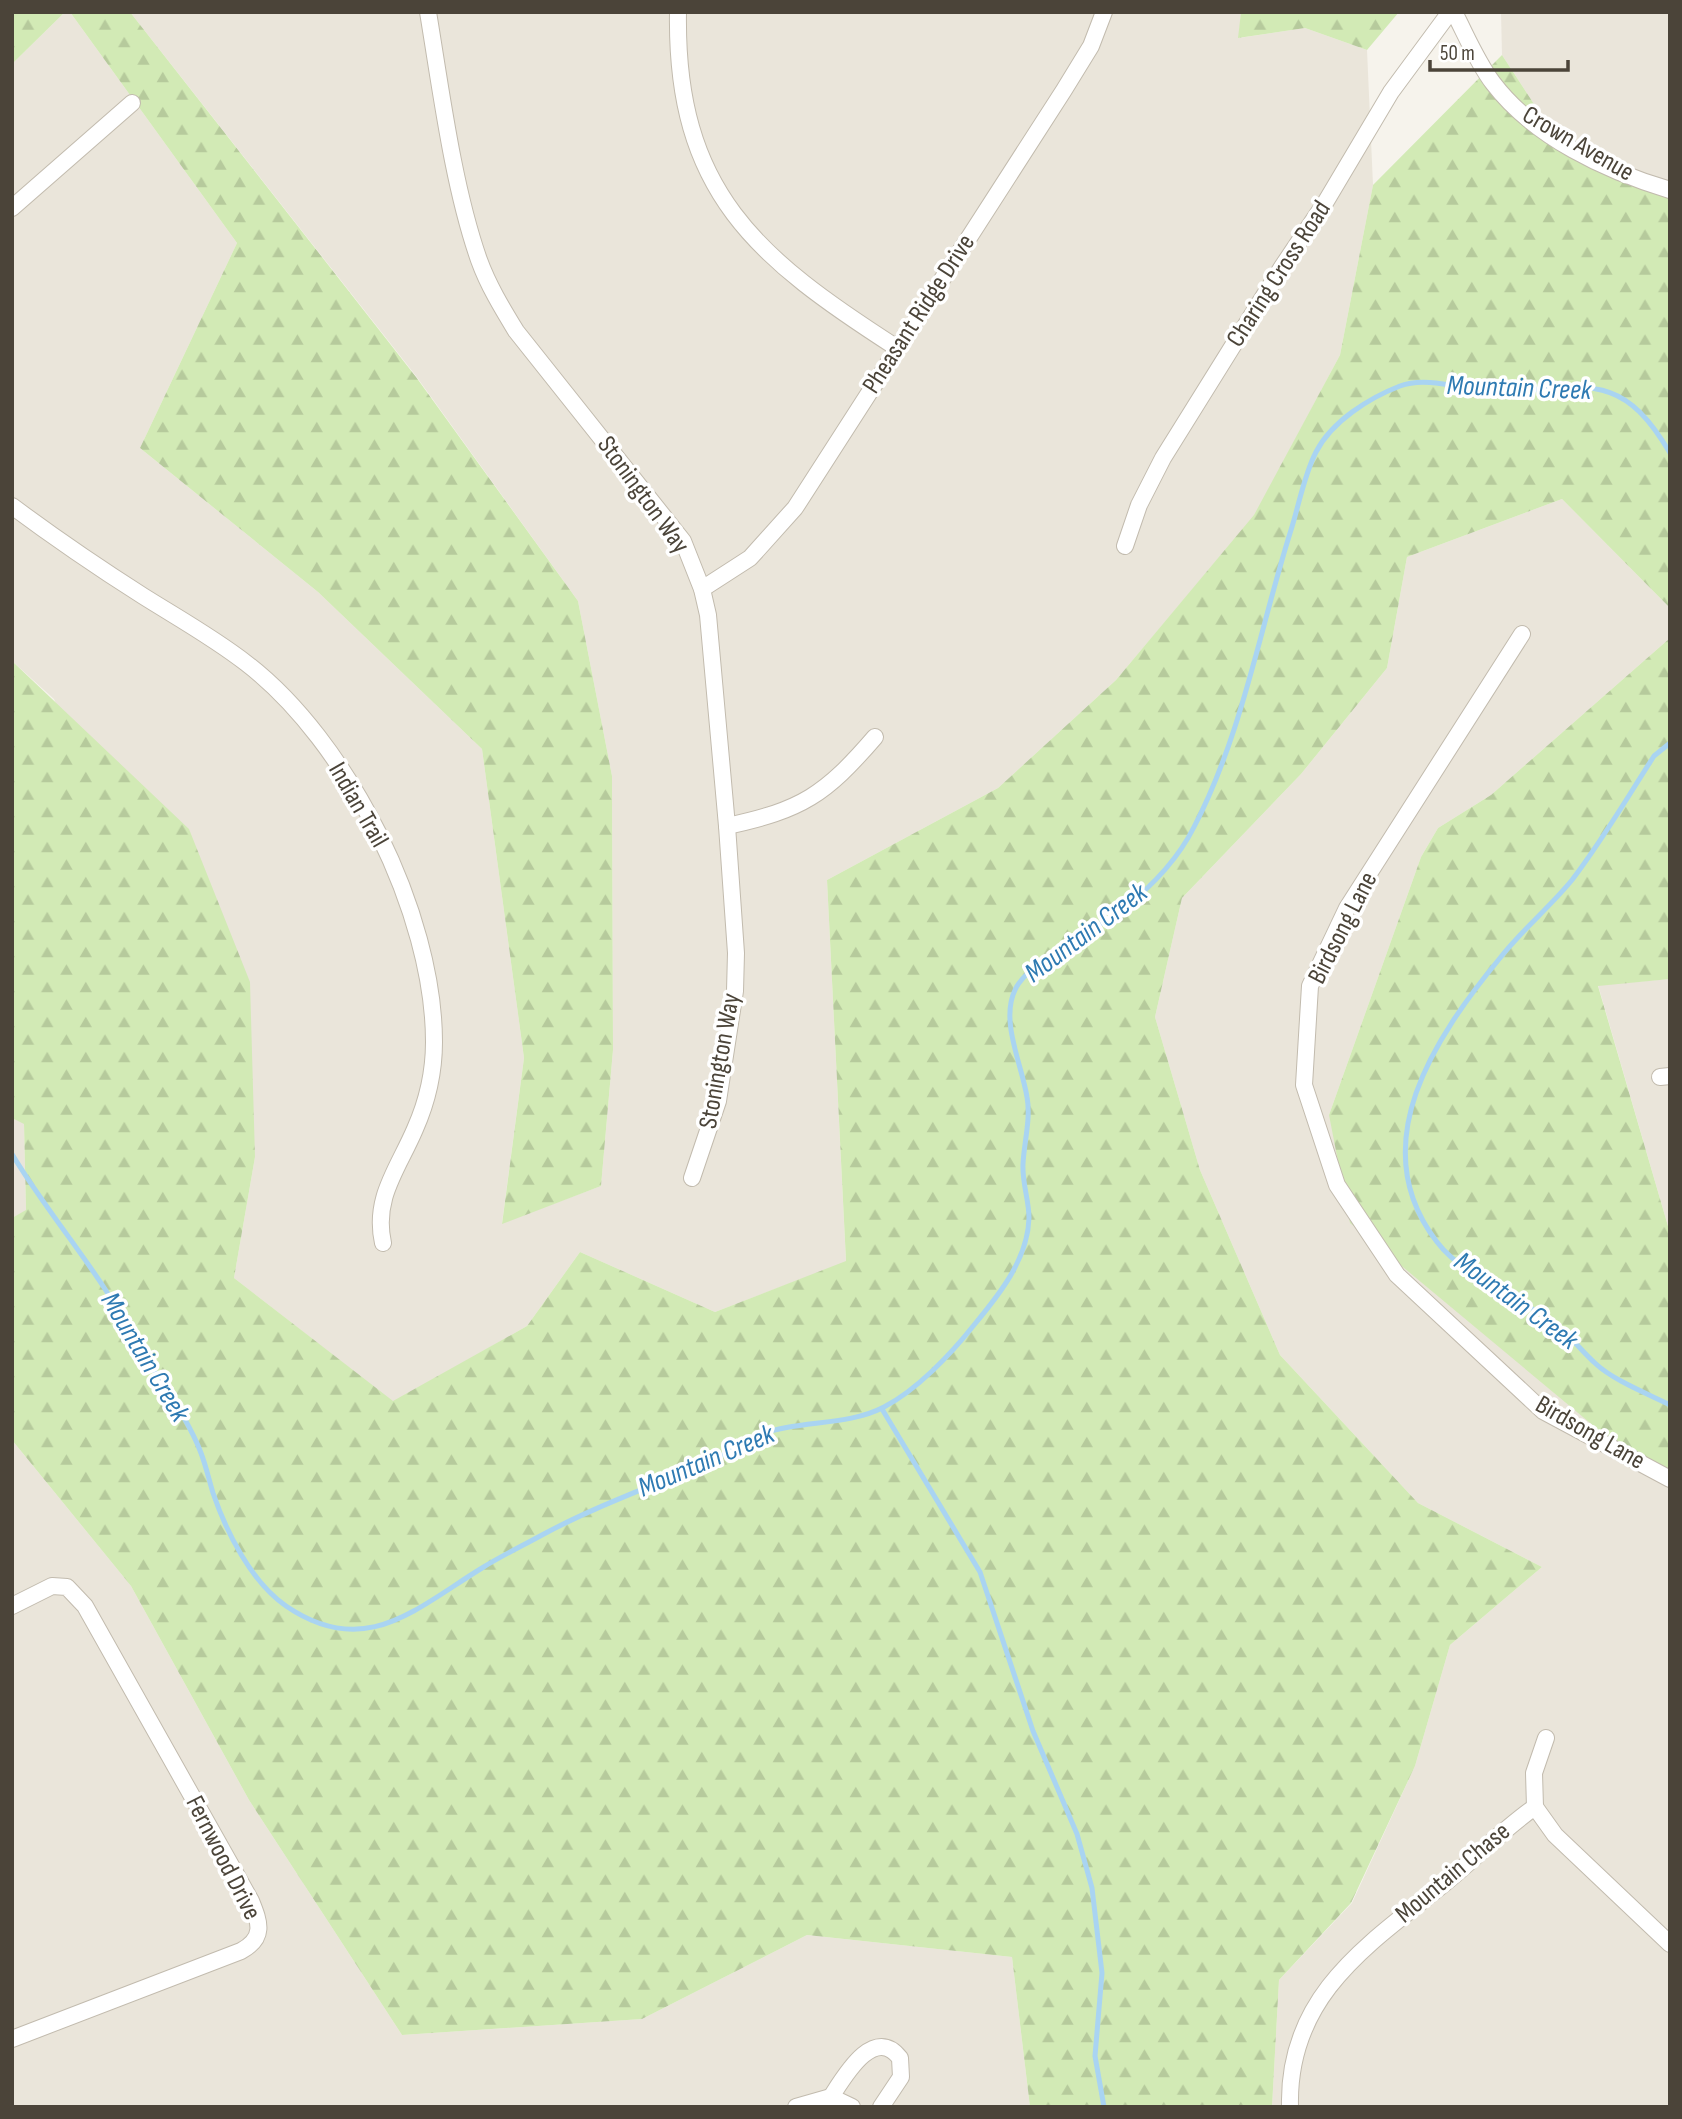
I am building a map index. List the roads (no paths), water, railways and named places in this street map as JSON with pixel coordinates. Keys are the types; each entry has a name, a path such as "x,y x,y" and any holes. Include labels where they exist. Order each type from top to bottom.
{"street":[{"name":"Stonington Way","path":"428,12 457,171 479,260 497,299 516,331 683,541 702,589 716,682 736,953 732,1026 718,1101 692,1178"},
{"path":"678,12 678,57 687,115 714,187 750,237 783,269 824,301 897,348"},
{"name":"Pheasant Ridge Drive","path":"702,589 750,558 774,536 795,508 1064,90 1091,46 1104,12"},
{"name":"Crown Avenue","path":"1452,12 1490,80 1524,117 1594,160 1670,190"},
{"name":"Charing Cross Road","path":"1125,546 1139,505 1163,458 1325,203 1391,92 1452,12"},
{"path":"12,208 132,103"},
{"name":"Indian Trail","path":"12,506 118,580 247,663 314,734 368,817 395,873 416,931 429,985 434,1040 432,1076 423,1111 384,1195 379,1223 383,1243"},
{"name":"Birdsong Lane","path":"1521,634 1347,908 1310,986 1304,1085 1338,1185 1396,1275 1543,1411 1670,1479"},
{"path":"727,826 769,817 822,792 843,775 875,737"},
{"name":"Fernwood Drive","path":"12,1606 52,1586 67,1587 85,1606 110,1646 251,1901 260,1929 256,1941 241,1951 12,2039"},
{"path":"1535,1807 1534,1773 1546,1738"},
{"name":"Mountain Chase","path":"1290,2107 1293,2067 1301,2039 1321,1998 1339,1972 1374,1937 1535,1807 1555,1835 1670,1944"},
{"path":"796,2107 831,2097 860,2056 879,2047 890,2049 900,2058 901,2077 881,2107"},
{"path":"831,2097 852,2107"}],"waterway":[{"name":"Mountain Creek","path":"12,1154 105,1289 186,1421 197,1442 225,1523 241,1555 262,1584 286,1606 314,1622 341,1629 365,1629 388,1623 562,1525 712,1461 756,1436 794,1426 855,1417 884,1407 909,1391 933,1370 984,1313 1018,1262 1024,1248 1029,1218 1023,1171 1028,1105 1010,1015 1015,990 1033,968 1123,909 1154,882 1188,839 1211,792 1238,718 1308,470 1323,441 1341,421 1376,397 1412,383 1439,383 1495,392 1583,388 1602,390 1620,397 1653,427 1670,453"},
{"name":"Mountain Creek","path":"1670,743 1654,756 1572,880 1508,948 1452,1022 1416,1093 1407,1130 1406,1168 1416,1205 1437,1242 1460,1265 1550,1320 1603,1370 1670,1405"},
{"path":"882,1409 980,1572 1033,1731 1077,1834 1092,1888 1102,1973 1095,2056 1104,2107"}]}
